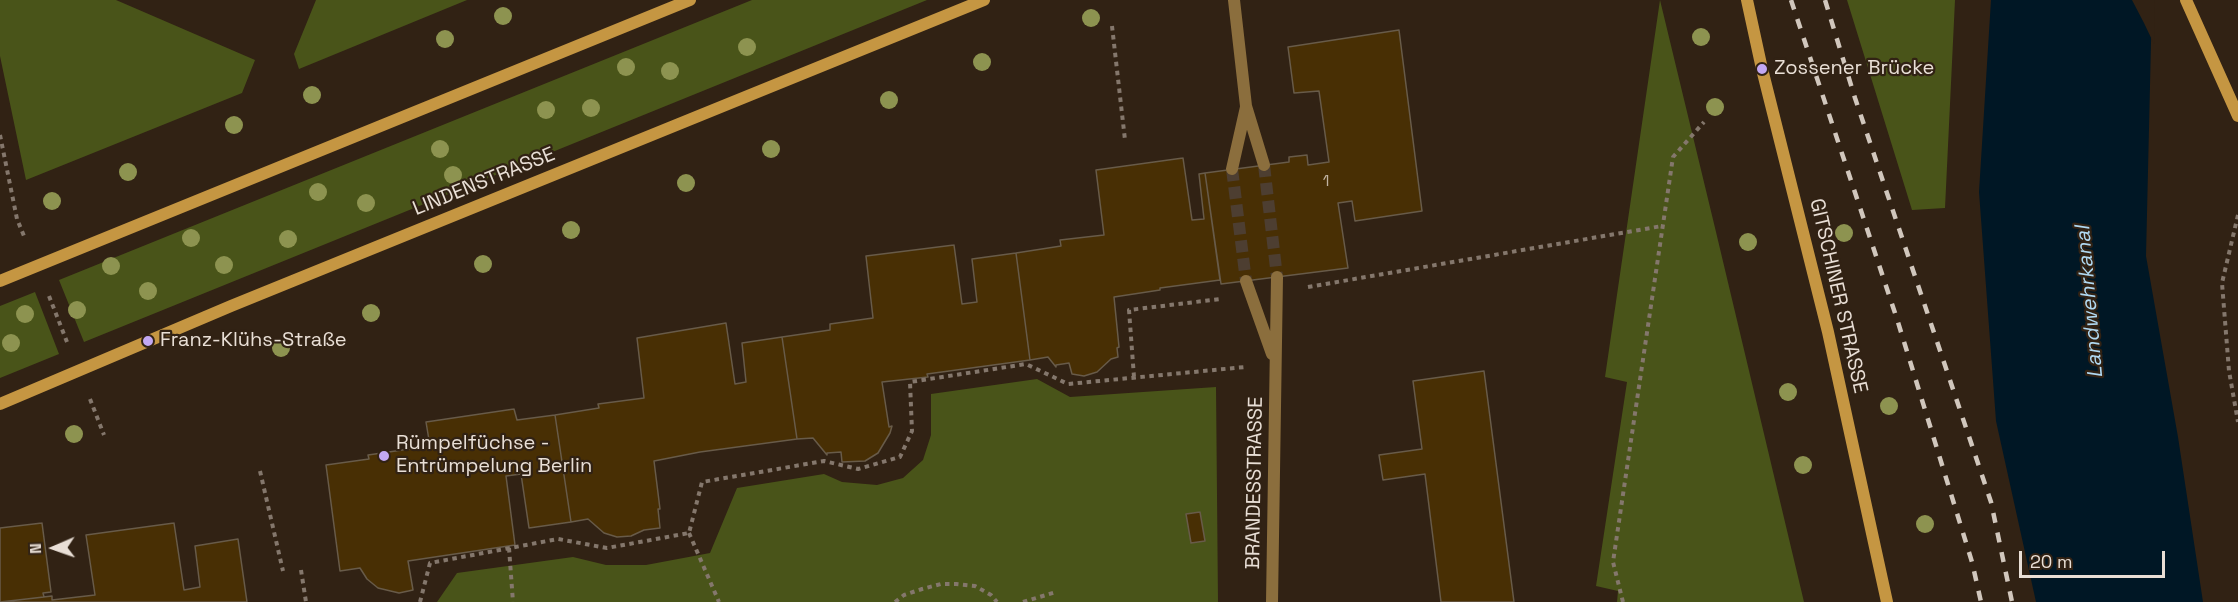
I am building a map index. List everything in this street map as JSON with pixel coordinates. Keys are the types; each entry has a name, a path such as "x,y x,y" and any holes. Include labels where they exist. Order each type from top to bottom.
{"main road":[{"path":"0,281 690,0"},
{"name":"LINDENSTRASSE","path":"0,404 231,306 984,0"},
{"name":"GITSCHINER STRASSE","path":"1748,0 1762,69 1828,332 1887,602"},
{"path":"2186,0 2238,116"}],"street":[{"path":"1234,0 1246,106 1264,165"},
{"path":"1232,169 1246,106"},
{"name":"BRANDESSTRASSE","path":"1272,602 1277,277"},
{"name":"BRANDESSTRASSE","path":"1246,281 1275,364"}],"path":[{"path":"1112,26 1125,140"},
{"path":"1623,602 1613,562 1673,157 1704,122"},
{"path":"0,135 17,219"},
{"path":"2238,215 2222,283 2229,371 2238,422"},
{"path":"1277,292 1662,226"},
{"path":"47,293 69,345"},
{"path":"1134,377 1129,310 1252,296"},
{"path":"719,602 689,533 702,482 824,461 858,469 900,457 912,431 910,382 1026,364 1068,384 1275,364"},
{"path":"96,415 105,435"},
{"path":"260,471 283,571"},
{"path":"420,602 430,563 558,539 607,548 689,533"},
{"path":"509,548 513,602"},
{"path":"301,570 306,602"},
{"path":"895,602 904,595 922,589 941,584 956,584 975,586 997,602"},
{"path":"1023,602 1056,592"}],"green space":[{"path":"0,0 116,0 255,60 242,93 26,180 0,56"},
{"path":"316,0 467,0 299,69 294,54"},
{"path":"752,0 927,0 84,342 59,280"},
{"path":"1660,0 1804,602 1617,602 1618,591 1596,586 1627,382 1605,377"},
{"path":"1847,0 1955,0 1945,208 1912,210"},
{"path":"35,292 59,354 0,378 0,306"},
{"path":"1037,379 1070,397 1216,387 1218,602 437,602 457,573 573,557 606,565 646,565 710,553 737,488 824,474 842,482 877,485 903,478 923,460 931,435 931,394"}],"water":[{"name":"Landwehrkanal","path":"1991,0 2152,0 2146,256 2178,437 2203,602 2036,602 1996,421 1979,192"}],"pier":[{"path":"2132,0 2155,0 2154,44 2144,23"}],"building":[{"path":"1399,30 1422,211 1355,221 1352,201 1338,203 1348,268 1221,284 1205,173 1289,162 1289,157 1307,155 1308,165 1329,162 1319,91 1294,93 1288,47"},
{"path":"1183,158 1192,220 1204,219 1199,174 1205,173 1220,280 1114,297 1118,357 1111,359 1097,372 1084,376 1072,374 1069,363 1056,365 1056,367 1048,357 1030,360 1016,253 1061,246 1060,240 1104,235 1096,170"},
{"path":"954,245 962,304 977,302 972,259 1016,253 1030,360 927,374 928,377 882,382 889,427 892,426 878,453 865,461 842,462 841,452 827,453 827,455 813,438 797,439 782,337 830,330 830,324 873,318 866,256"},
{"path":"726,323 735,384 746,382 742,343 782,337 797,439 700,452 654,461 660,528 644,530 631,536 617,537 604,533 588,519 571,522 555,415 599,408 598,404 644,398 637,338"},
{"path":"1484,371 1514,602 1441,602 1425,474 1383,480 1379,455 1422,449 1413,381"},
{"path":"514,409 517,420 555,415 571,522 529,528 521,474 506,476 515,545 408,561 413,590 399,593 378,588 367,579 360,568 340,571 326,465 369,459 368,455 430,446 426,422"},
{"path":"1200,512 1205,541 1191,543 1186,514"},
{"path":"42,523 51,592 43,593 44,597 0,602 0,528"},
{"path":"174,523 184,590 200,587 195,546 238,539 247,602 1,602 52,596 52,600 95,595 86,535"}],"tunnel":[{"path":"1264,165 1277,277"},
{"path":"1232,169 1246,281"}],"railway":[{"path":"1791,0 1897,319 1972,562 1981,602"},
{"path":"1825,0 1855,98 1991,502 2012,602"}],"place":[{"name":"Zossener Brücke","path":"1762,69"},
{"name":"Franz-Klühs-Straße","path":"148,341"},
{"name":"Rümpelfüchse - Entrümpelung Berlin","path":"384,456"}]}
